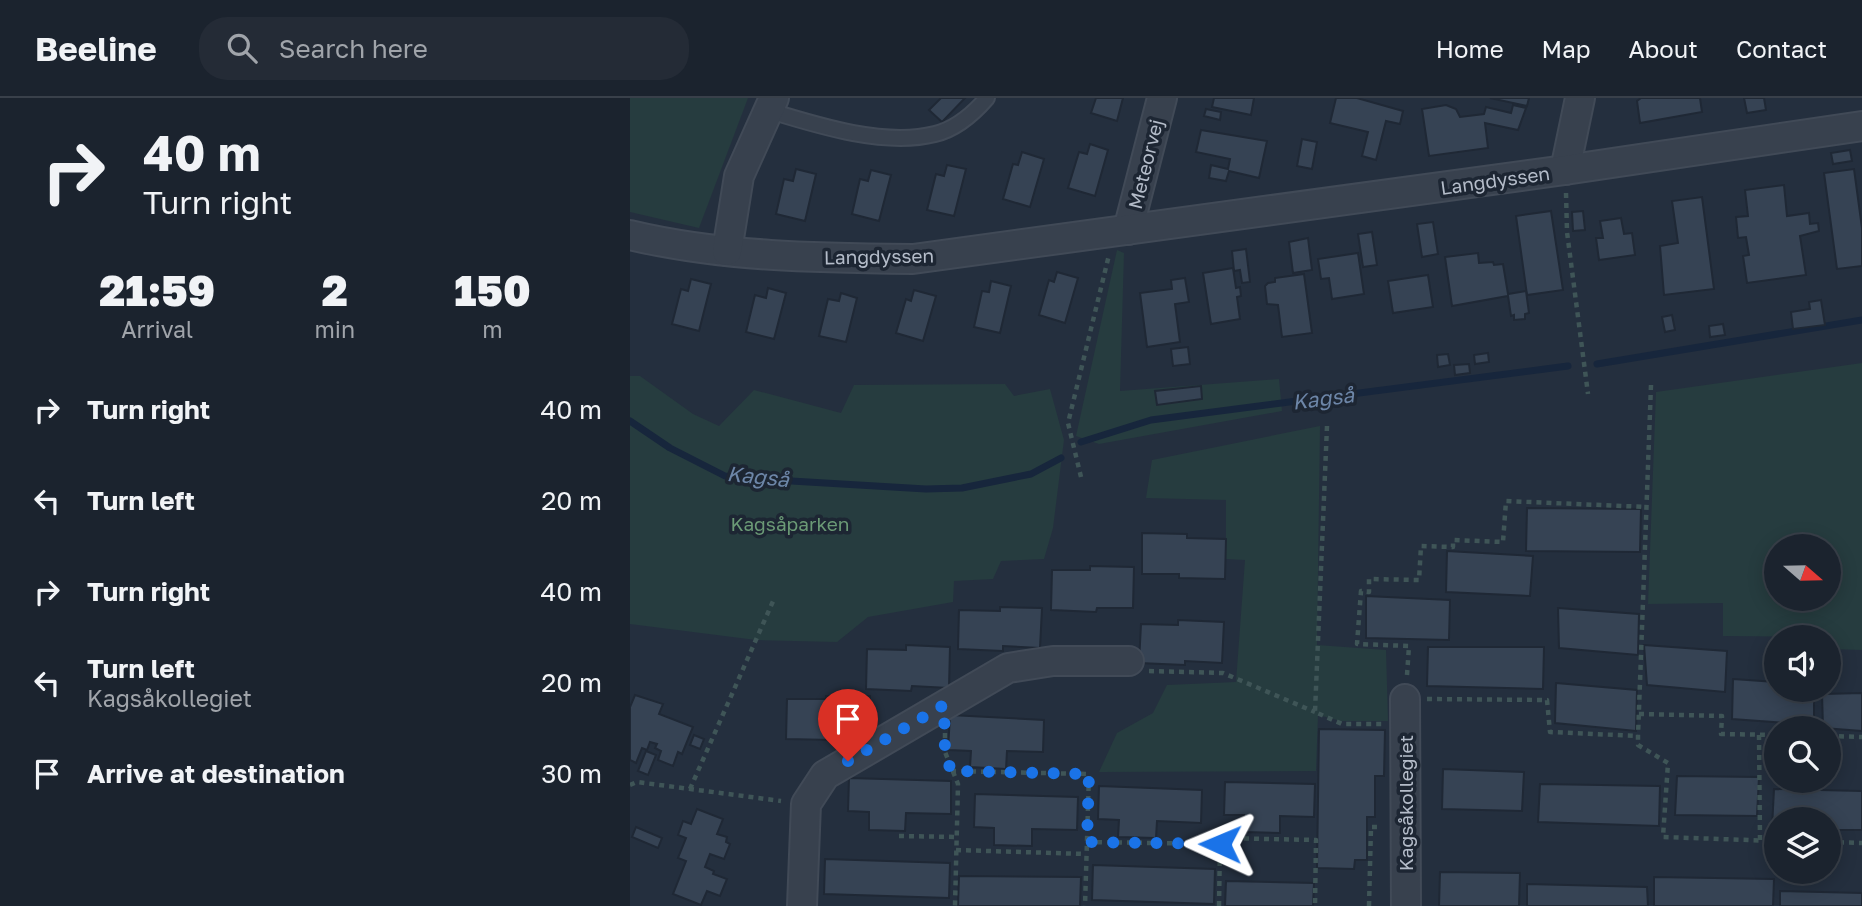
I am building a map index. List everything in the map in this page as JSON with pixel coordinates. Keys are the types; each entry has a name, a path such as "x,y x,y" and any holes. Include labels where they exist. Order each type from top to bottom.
{"street":[{"name":"Meteorvej","path":"1128,230 1162,98"},
{"path":"1565,170 1580,98"},
{"path":"727,251 739,176 771,104"},
{"name":"Langdyssen","path":"630,234 727,251 914,259 1565,170 1862,126"},
{"path":"802,906 806,804 825,775 1008,668 1053,661 1129,661"},
{"name":"Kagsåkollegiet","path":"1405,699 1406,906"}],"lane":[{"path":"771,104 826,127 890,138 936,134 972,115 987,98"}],"path":[{"path":"1565,170 1567,232 1588,394"},
{"path":"1082,477 1068,423 1110,251 1128,230"},
{"path":"1651,385 1638,745 1668,763 1663,837 1764,840"},
{"path":"1315,712 1327,426"},
{"path":"1129,661 1140,671 1223,673 1342,724 1389,724 1405,699 1409,646 1357,644 1361,591 1369,592 1370,579 1419,580 1422,546 1453,547 1453,540 1503,542 1506,502 1646,507"},
{"path":"690,789 775,599"},
{"path":"1405,699 1547,700 1550,732 1638,736"},
{"path":"944,705 945,752 958,784 955,906"},
{"path":"1639,714 1722,716 1721,734 1764,734"},
{"path":"1759,734 1760,840"},
{"path":"1841,736 1862,737"},
{"path":"951,771 1089,774 1085,906"},
{"path":"630,785 637,782 806,804"},
{"path":"900,836 957,837"},
{"path":"1219,906 1220,838 1316,840 1315,906"},
{"path":"1087,842 1220,844"},
{"path":"1841,842 1862,842"},
{"path":"956,850 1086,853"}],"green space":[{"path":"630,98 748,98 699,228 630,212"},
{"path":"1117,250 1124,253 1120,391 1279,379 1282,411 1099,444 1076,436"},
{"path":"1862,363 1862,650 1841,649 1841,625 1764,625 1764,636 1723,636 1723,603 1648,604 1656,392"},
{"name":"Kagsåparken","path":"630,376 640,376 693,414 719,426 754,390 841,413 854,385 1005,384 1014,396 1050,389 1064,440 1053,528 1044,559 1001,561 993,579 954,581 953,602 868,617 837,642 756,640 630,624"},
{"path":"1320,426 1317,645 1386,650 1388,721 1341,721 1318,715 1316,771 1099,772 1117,733 1153,713 1167,685 1236,682 1245,560 1226,559 1226,500 1146,498 1152,460"}],"building":[{"path":"941,98 965,98 942,122 929,110"},
{"path":"1096,98 1123,98 1117,121 1091,113"},
{"path":"1214,98 1254,98 1251,115 1212,107"},
{"path":"1336,98 1357,98 1403,111 1400,124 1386,121 1376,160 1362,156 1368,132 1330,123"},
{"path":"1490,98 1529,98 1527,106"},
{"path":"1641,98 1700,98 1702,112 1640,123 1637,101"},
{"path":"1744,98 1764,98 1766,110 1747,113"},
{"path":"1446,105 1456,109 1460,117 1484,114 1486,107 1511,113 1513,105 1526,108 1518,130 1485,123 1488,148 1429,156 1422,109"},
{"path":"1206,109 1221,112 1220,120 1204,116"},
{"path":"1201,130 1267,141 1259,178 1229,171 1226,181 1209,178 1211,165 1228,169 1230,159 1196,152"},
{"path":"1302,139 1317,142 1312,169 1297,166"},
{"path":"1090,144 1108,150 1095,196 1068,188 1079,152 1087,154"},
{"path":"1850,150 1852,161 1833,164 1831,153"},
{"path":"1022,152 1044,159 1030,207 1003,199 1013,164 1018,165"},
{"path":"947,165 966,169 954,216 927,210 936,174 944,176"},
{"path":"796,169 816,174 805,221 776,214 784,179 793,181"},
{"path":"1854,169 1862,228 1862,266 1837,269 1824,173"},
{"path":"871,170 891,175 879,221 852,214 860,179 868,181"},
{"path":"1784,185 1787,216 1809,213 1810,224 1818,223 1819,231 1800,236 1806,275 1747,283 1743,256 1749,255 1746,237 1738,238 1736,217 1748,216 1745,190"},
{"path":"1702,197 1714,289 1664,295 1660,246 1678,243 1672,201"},
{"path":"1551,211 1563,290 1527,295 1516,216"},
{"path":"1583,211 1585,230 1573,231 1572,212"},
{"path":"1621,218 1624,234 1632,233 1635,255 1599,260 1596,238 1603,238 1600,221"},
{"path":"1433,222 1438,254 1422,257 1417,224"},
{"path":"1372,232 1377,265 1363,267 1358,234"},
{"path":"1308,238 1312,270 1293,273 1289,242"},
{"path":"1246,249 1250,282 1242,283 1240,270 1234,271 1232,251"},
{"path":"1358,253 1364,294 1332,299 1329,278 1321,279 1318,259"},
{"path":"1478,253 1479,263 1503,264 1508,294 1526,291 1529,313 1525,314 1525,319 1514,320 1514,315 1511,316 1508,296 1452,306 1445,257"},
{"path":"1233,268 1236,288 1240,287 1241,296 1237,297 1240,319 1211,324 1203,273"},
{"path":"1057,272 1078,278 1065,323 1039,315 1049,280 1054,282"},
{"path":"1304,274 1312,333 1282,337 1278,305 1267,304 1265,286 1275,282 1275,278"},
{"path":"1428,275 1433,307 1393,313 1388,281"},
{"path":"1185,278 1189,302 1175,304 1180,342 1147,347 1140,293 1172,289 1171,280"},
{"path":"691,279 711,284 699,331 672,324 681,289 688,291"},
{"path":"991,281 1011,286 1000,333 974,327 982,291 989,292"},
{"path":"768,288 786,293 774,339 746,332 755,295 766,298"},
{"path":"914,290 936,296 923,341 896,333 906,299 911,301"},
{"path":"841,293 857,298 846,342 819,336 828,299 839,301"},
{"path":"1821,300 1825,325 1793,329 1791,312 1810,309 1809,302"},
{"path":"1672,315 1675,330 1665,332 1662,317"},
{"path":"1723,324 1725,335 1710,337 1709,326"},
{"path":"1188,347 1190,364 1173,366 1171,349"},
{"path":"1488,353 1489,362 1475,364 1474,355"},
{"path":"1448,354 1450,365 1438,367 1437,355"},
{"path":"1469,364 1470,373 1455,375 1454,365"},
{"path":"1201,386 1202,399 1157,405 1155,391"},
{"path":"1527,508 1641,509 1640,552 1526,551"},
{"path":"1142,533 1187,534 1187,538 1226,539 1225,579 1179,578 1179,574 1142,574"},
{"path":"1447,551 1533,556 1530,596 1446,592"},
{"path":"1090,566 1134,567 1133,608 1097,608 1096,612 1051,610 1052,570 1090,570"},
{"path":"1366,596 1450,600 1449,640 1366,638"},
{"path":"1000,607 1042,608 1040,648 1003,646 1003,651 958,649 959,610 1000,611"},
{"path":"1558,608 1639,614 1638,655 1559,648"},
{"path":"1178,620 1224,622 1222,663 1139,663 1141,624 1178,625"},
{"path":"906,645 950,647 949,688 912,686 911,691 866,689 867,649 906,650"},
{"path":"1644,645 1727,651 1725,692 1647,685"},
{"path":"1428,647 1544,647 1543,689 1427,686"},
{"path":"1733,679 1764,681 1764,702 1814,702 1814,716 1764,716 1764,721 1732,719"},
{"path":"1556,683 1637,690 1636,731 1555,723"},
{"path":"1862,693 1862,731 1841,729 1841,716 1823,716 1822,702 1841,702 1841,694"},
{"path":"635,695 663,704 659,714 693,727 682,754 678,752 673,766 658,760 661,751 655,748 657,744 650,742 647,750 642,748 636,763 630,760 630,707"},
{"path":"826,696 870,696 869,736 832,736 832,740 786,739 787,699 826,699"},
{"path":"950,715 1044,720 1043,752 1007,751 1006,769 970,767 971,751 948,750"},
{"path":"1319,729 1385,730 1384,776 1375,776 1375,817 1367,817 1367,860 1355,860 1354,869 1317,868"},
{"path":"694,735 704,739 700,749 690,745"},
{"path":"646,751 656,755 648,775 638,771"},
{"path":"1443,769 1524,772 1522,811 1442,809"},
{"path":"1677,776 1759,777 1757,816 1675,815"},
{"path":"849,778 951,781 951,814 906,813 905,831 869,830 869,812 848,811"},
{"path":"1225,782 1315,784 1314,817 1280,816 1280,833 1244,832 1244,815 1224,815"},
{"path":"1540,784 1660,786 1659,826 1538,822"},
{"path":"1099,786 1202,790 1201,823 1157,821 1156,838 1118,837 1119,820 1098,819"},
{"path":"1862,791 1862,830 1841,830 1841,807 1773,807 1774,793"},
{"path":"975,794 1078,797 1077,830 1032,829 1032,846 994,845 994,828 974,827"},
{"path":"697,809 723,819 717,834 727,837 726,842 730,844 724,859 710,854 705,867 714,871 713,874 727,879 720,896 707,891 701,905 673,894 686,861 678,858 686,838 678,835 683,821 691,824"},
{"path":"636,827 662,838 658,848 632,837"},
{"path":"825,859 950,863 949,898 824,894"},
{"path":"1093,865 1215,869 1214,904 1092,900"},
{"path":"1440,872 1520,873 1519,906 1439,906"},
{"path":"959,876 1081,877 1080,906 958,906"},
{"path":"1654,877 1764,879 1764,884 1774,884 1773,906 1654,906"},
{"path":"1226,881 1314,883 1313,906 1225,906"},
{"path":"1527,884 1647,887 1648,906 1527,906"},
{"path":"1780,891 1862,893 1862,906 1780,906"}],"waterway":[{"name":"Kagså","path":"1597,364 1862,320"},
{"name":"Kagså","path":"1081,442 1151,420 1568,366"},
{"name":"Kagså","path":"630,421 670,448 725,476 757,479 926,489 962,488 1031,474 1061,458"}],"route":[{"path":"848,761 944,705 945,752 951,771 1089,774 1087,842 1220,844"}]}
